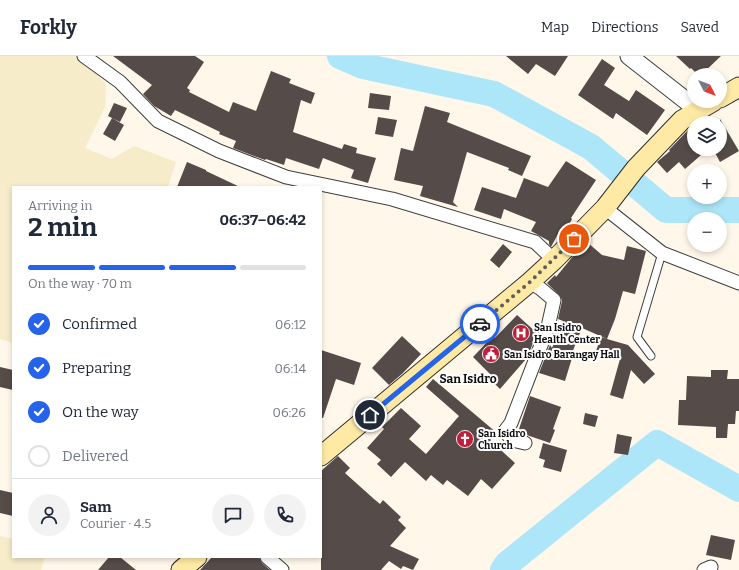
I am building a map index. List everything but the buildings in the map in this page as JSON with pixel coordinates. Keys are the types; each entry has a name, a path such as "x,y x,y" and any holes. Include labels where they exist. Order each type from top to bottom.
{"main road":[{"path":"322,455 530,282 554,260 608,205 636,168 682,120 703,108"},
{"path":"181,570 196,558"}],"street":[{"path":"84,56 120,82 158,122 219,151 286,177 392,199 535,242 554,260"},
{"path":"629,56 687,94"},
{"path":"608,205 662,252 739,283"},
{"path":"525,442 512,440 505,431 548,327 554,300 530,282"},
{"path":"268,558 282,570"}],"lane":[{"path":"651,356 637,337 662,252"}],"shaded area":[{"path":"0,56 78,56 106,84 105,107 85,148 112,159 134,146 176,162 168,186 12,186 12,343 0,339"},
{"path":"0,536 12,539 12,558 45,558 41,570 0,570"}],"waterway":[{"path":"340,56 363,66 494,94 591,147 666,210 739,210"},
{"path":"503,570 507,564 657,443 739,489"}],"way so far":[{"path":"480,324 530,282 574,239"}],"place":[{"name":"San Isidro Health Center","path":"521,333"},
{"name":"San Isidro Barangay Hall","path":"491,354"},
{"name":"San Isidro Church","path":"465,439"}],"district":[{"name":"San Isidro","path":"468,379"}],"route":[{"path":"370,415 480,324"}]}
